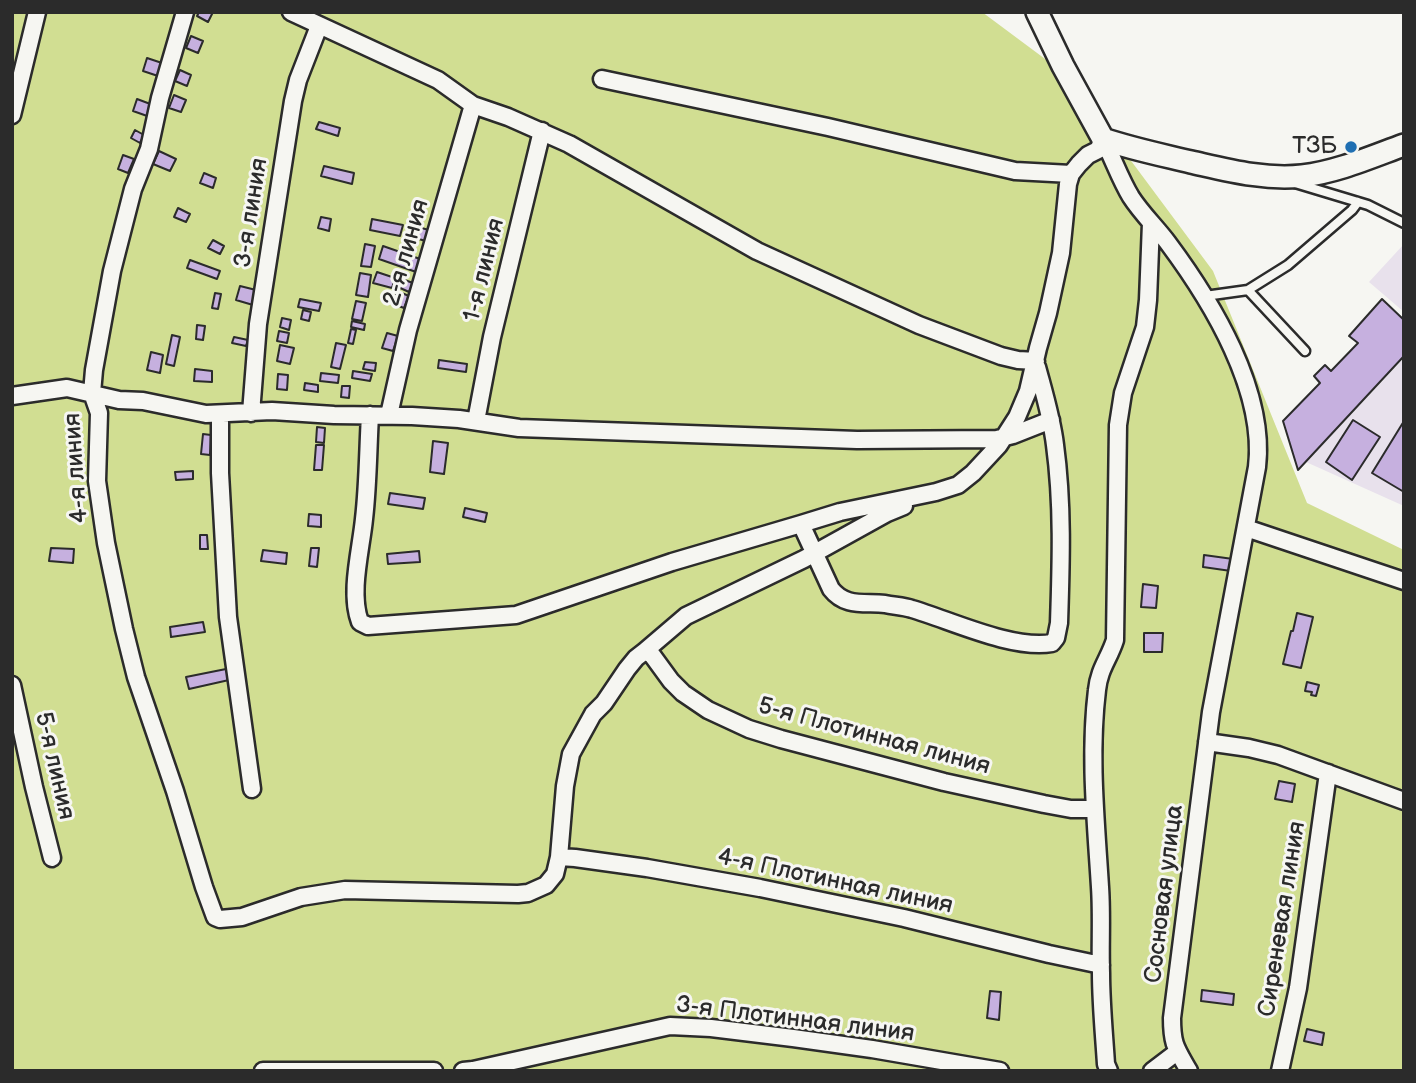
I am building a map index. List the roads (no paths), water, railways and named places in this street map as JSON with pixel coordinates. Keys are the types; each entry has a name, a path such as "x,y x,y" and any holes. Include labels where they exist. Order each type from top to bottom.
{"main road":[{"path":"1037,12 1103,139 1134,149 1241,173 1280,177 1325,172 1404,145"}],"street":[{"path":"12,115 37,12"},
{"name":"4-я линия","path":"185,12 113,271 92,393 99,413 98,494 124,629 136,677 215,917 242,917 301,897 345,890 528,893 546,885 555,873 559,857"},
{"path":"292,12 438,80 473,105 569,144 757,251 919,325 1001,356 1036,361"},
{"name":"3-я линия","path":"251,412 258,324 293,100 319,26"},
{"path":"602,79 828,127 1015,171 1071,174"},
{"name":"2-я линия","path":"389,415 408,330 473,105"},
{"name":"1-я линия","path":"476,421 492,337 542,131"},
{"path":"559,857 565,786 571,754 593,714 636,658 686,616 814,554 887,513 958,485 973,473 1005,437 1025,399 1036,361 1061,253 1071,174 1088,155 1098,150 1103,139"},
{"name":"Сосновая улица","path":"1103,139 1129,194 1205,296 1242,374 1257,421 1259,451 1211,712 1172,1018 1172,1037 1177,1052"},
{"path":"1109,1071 1106,1064 1101,965 1094,740 1097,689 1104,663 1115,640 1118,425 1123,393 1145,327 1151,223"},
{"path":"800,524 831,589 837,597 846,602 909,608 995,636 1025,642 1052,643 1056,638 1059,622 1062,528 1055,445 1036,361"},
{"path":"12,396 67,388 119,400 143,401 206,414 272,411 389,415 447,418 519,428 858,440 979,440 1005,437 1051,420"},
{"path":"220,414 220,473 228,617 252,789"},
{"path":"370,415 365,517 358,557 356,591 357,614 360,622 368,626 516,615 672,562 840,512 936,492"},
{"path":"1246,528 1404,581"},
{"name":"5-я Плотинная линия","path":"645,651 652,655 683,694 708,710 771,736 944,782 1044,804 1095,809"},
{"name":"5-я линия","path":"12,685 52,858"},
{"path":"1208,742 1278,755 1404,801"},
{"name":"Сиреневая линия","path":"1280,1071 1298,988 1328,773"},
{"name":"4-я Плотинная линия","path":"559,857 647,868 760,888 904,918 1101,965"},
{"name":"3-я Плотинная линия","path":"463,1071 670,1026 711,1028 872,1049 1000,1071"},
{"path":"1152,1071 1177,1052 1189,1071"},
{"path":"263,1071 434,1071"}],"lane":[{"path":"1280,177 1368,205 1404,223"},
{"path":"1205,296 1248,290 1288,265 1358,202"},
{"path":"1248,290 1305,351"}],"place":[{"name":"ТЗБ","path":"1351,147"}]}
